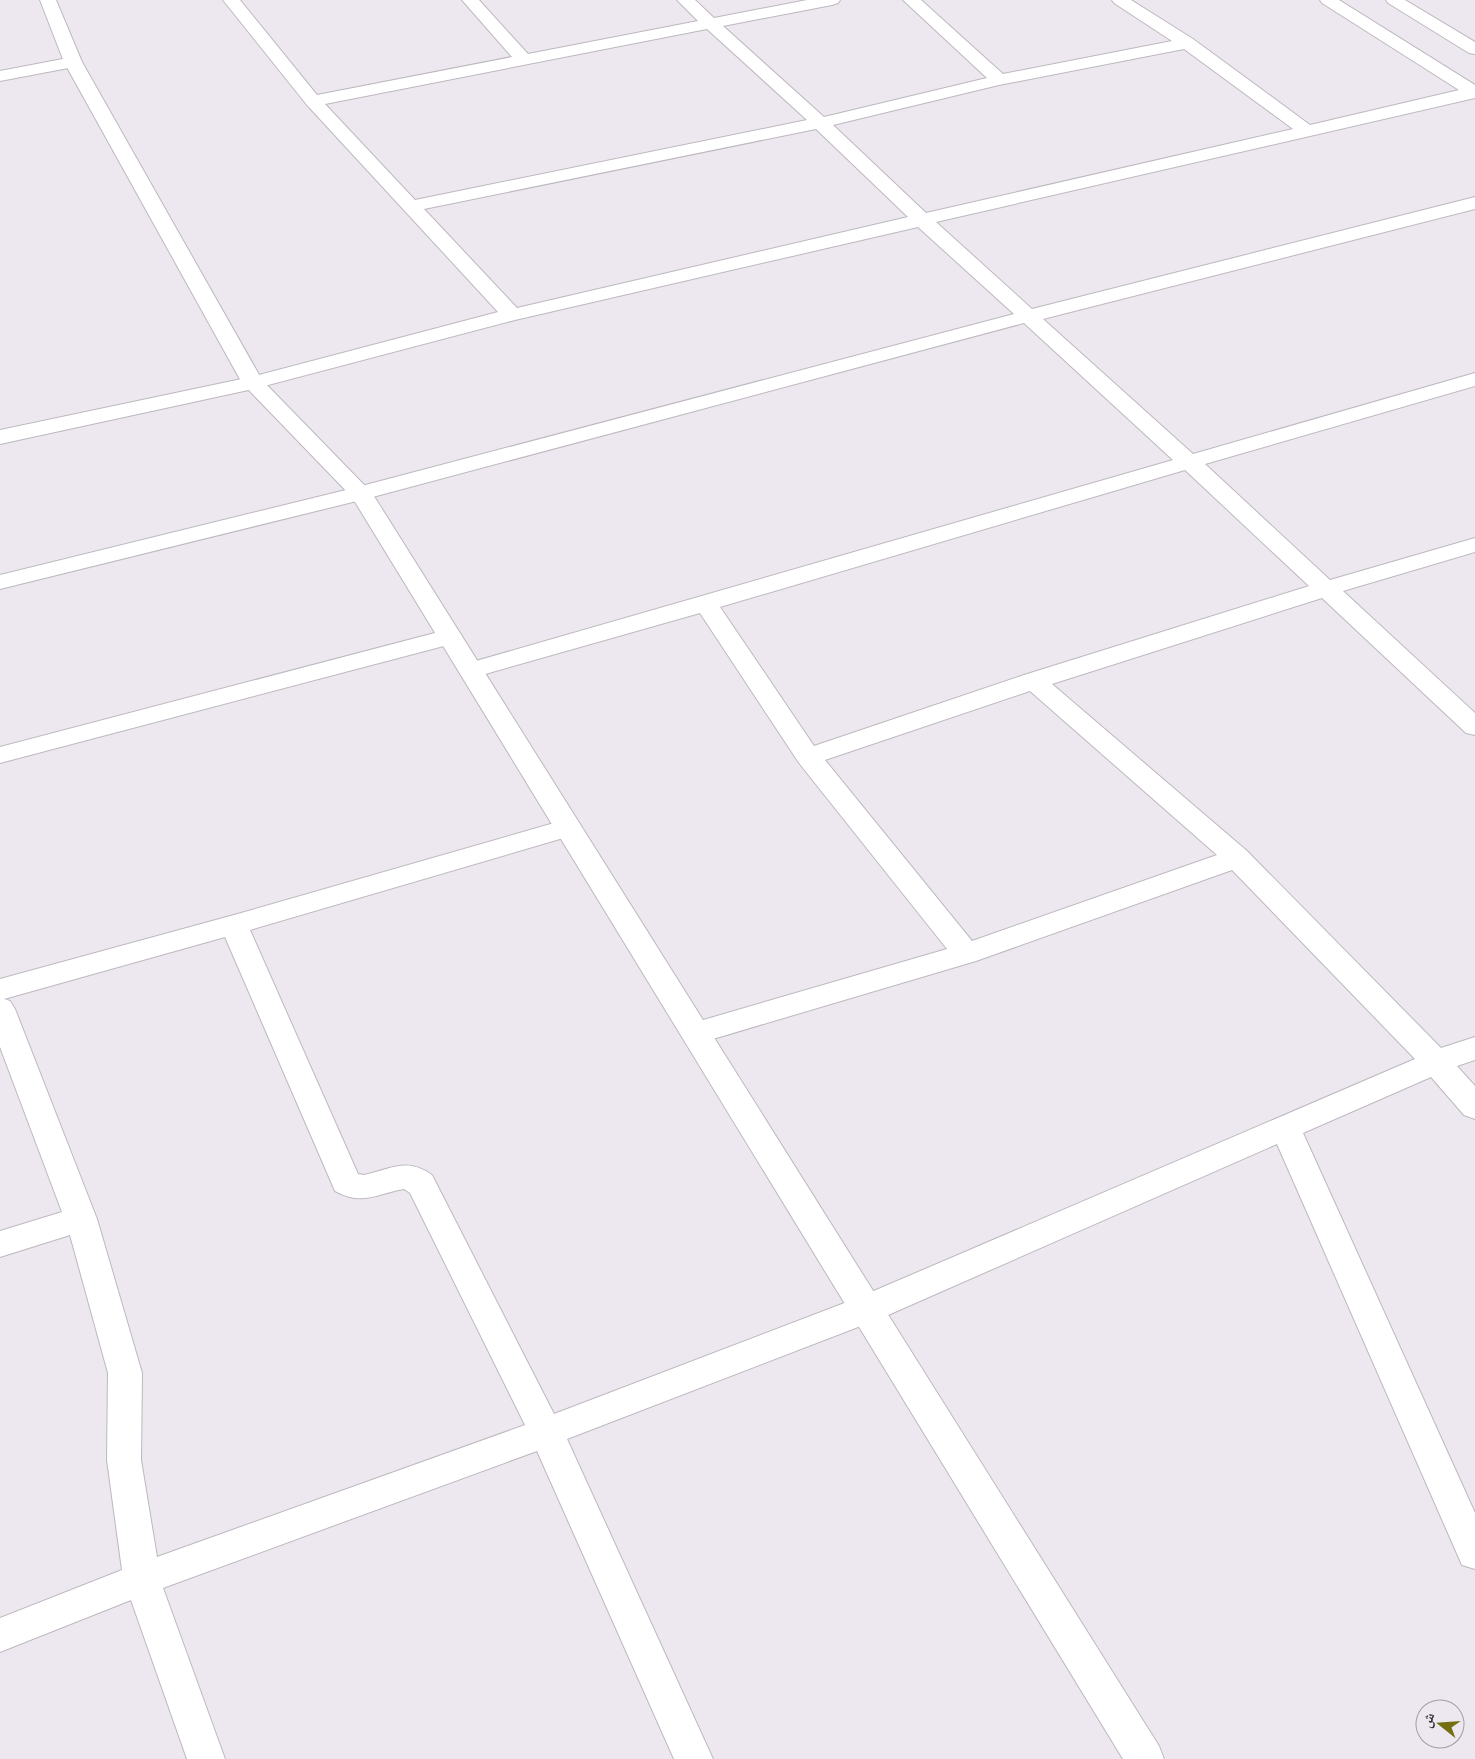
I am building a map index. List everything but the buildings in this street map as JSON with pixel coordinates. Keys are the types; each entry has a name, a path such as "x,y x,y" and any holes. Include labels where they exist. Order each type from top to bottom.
{"street":[{"path":"48,0 74,62 253,383 362,493 1145,1759"},
{"path":"470,0 524,60"},
{"path":"685,0 1475,727"},
{"path":"313,101 832,0"},
{"path":"911,0 1000,80"},
{"path":"1120,0 1187,43 1306,130"},
{"path":"1328,0 1475,92"},
{"path":"1394,0 1475,49"},
{"path":"236,1 313,101 512,315"},
{"path":"411,206 820,123 1000,80 1187,43"},
{"path":"0,76 74,62"},
{"path":"0,437 253,383 512,315 1475,92"},
{"path":"0,582 362,493 1028,316 1475,203"},
{"path":"471,670 706,604 1188,461 1475,379"},
{"path":"808,757 1033,681 1325,588 1475,545"},
{"path":"706,604 808,757 966,954"},
{"path":"0,756 450,637"},
{"path":"1033,681 1237,858 1436,1062 1475,1107"},
{"path":"0,990 234,926 568,828"},
{"path":"696,1033 966,954 1237,858"},
{"path":"234,926 346,1182 359,1188 405,1176 417,1180 421,1184 546,1432 694,1759"},
{"path":"0,1009 81,1219 125,1373 124,1460 142,1580 206,1759"},
{"path":"0,1635 142,1580 546,1432 867,1309 1436,1062 1475,1048"},
{"path":"1285,1127 1475,1553"},
{"path":"0,1244 81,1219"}]}
